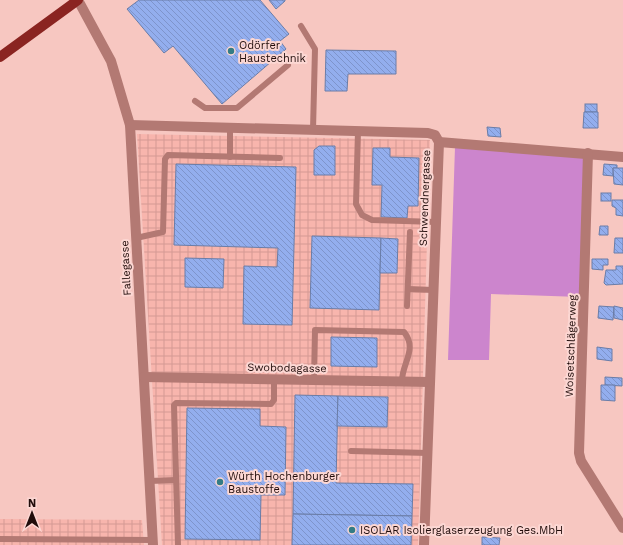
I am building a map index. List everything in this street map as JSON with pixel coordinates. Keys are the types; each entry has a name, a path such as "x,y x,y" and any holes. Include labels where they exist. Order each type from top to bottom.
{"main road":[{"path":"0,57 78,0"}],"street":[{"name":"Fallegasse","path":"78,0 111,61 130,125 153,542"},
{"name":"Schwendnergasse","path":"130,125 428,133 435,135 439,142 424,545"},
{"path":"439,142 623,157"},
{"name":"Woisetschlägerweg","path":"588,153 579,453 581,461 623,528"},
{"name":"Swobodagasse","path":"144,378 430,382"}],"lane":[{"path":"301,26 315,48 312,130"},
{"path":"195,101 205,108 237,108 288,65"},
{"path":"230,127 230,156"},
{"path":"358,131 356,204 362,215 372,220 436,222"},
{"path":"136,238 163,232 166,156 280,158"},
{"path":"407,306 410,232"},
{"path":"408,289 433,290"},
{"path":"314,380 315,330 404,332 409,338 411,350 402,374 402,381"},
{"path":"178,545 174,405 271,404 274,400 274,379"},
{"path":"351,451 428,453"},
{"path":"150,481 176,480"},
{"path":"0,539 153,542"}],"shaded area":[{"path":"137,134 430,140 418,545 162,545"},
{"path":"455,147 584,158 580,297 491,294 489,360 448,360"},
{"path":"0,519 142,520 144,545 0,545"}],"building":[{"name":"Odörfer Haustechnik","path":"139,0 260,0 289,34 280,41 286,49 222,104 173,46 164,53 127,9"},
{"path":"269,0 285,0 285,1 276,9"},
{"path":"326,50 396,51 396,74 348,74 347,91 325,91"},
{"path":"585,104 597,104 597,112 585,112"},
{"path":"584,112 598,112 598,128 583,128"},
{"path":"487,127 500,128 501,137 488,136"},
{"path":"319,146 335,146 335,175 314,175 314,150"},
{"path":"373,148 390,148 390,157 419,158 418,206 408,206 407,218 381,217 382,185 372,185"},
{"path":"176,164 296,167 292,325 243,324 244,266 277,267 278,248 174,245"},
{"path":"604,164 617,165 617,168 613,168 613,176 603,175"},
{"path":"613,168 623,168 623,185 614,184"},
{"path":"601,193 611,193 611,201 601,201"},
{"path":"612,200 623,200 623,216 616,215 616,208 612,206"},
{"path":"600,226 608,226 608,235 599,235"},
{"path":"312,236 381,238 379,310 310,308"},
{"path":"381,238 398,239 397,273 380,273"},
{"path":"615,238 623,238 623,253 614,253"},
{"path":"185,258 224,259 223,288 185,287"},
{"path":"592,259 608,259 608,265 603,265 603,270 592,269"},
{"path":"616,266 623,266 623,284 606,285 604,283 606,270 616,270"},
{"path":"599,306 614,307 613,320 598,318"},
{"path":"614,306 623,308 623,320 614,318"},
{"path":"331,337 377,338 377,367 331,366"},
{"path":"597,347 612,349 612,361 597,359"},
{"path":"605,377 622,378 622,386 605,385"},
{"path":"601,385 615,385 615,401 601,400"},
{"path":"295,395 338,396 336,483 413,484 412,516 293,514"},
{"path":"338,396 388,397 387,427 337,426"},
{"path":"187,408 260,409 260,426 286,427 285,495 261,495 260,540 185,539"},
{"name":"ISOLAR Isolierglaserzeugung Ges.MbH","path":"293,514 412,516 411,545 292,545"},
{"path":"482,537 500,538 499,545 482,545"}],"place":[{"name":"Odörfer Haustechnik","path":"231,51"},
{"name":"Würth Hochenburger Baustoffe","path":"220,482"},
{"name":"ISOLAR Isolierglaserzeugung Ges.MbH","path":"352,530"}]}
